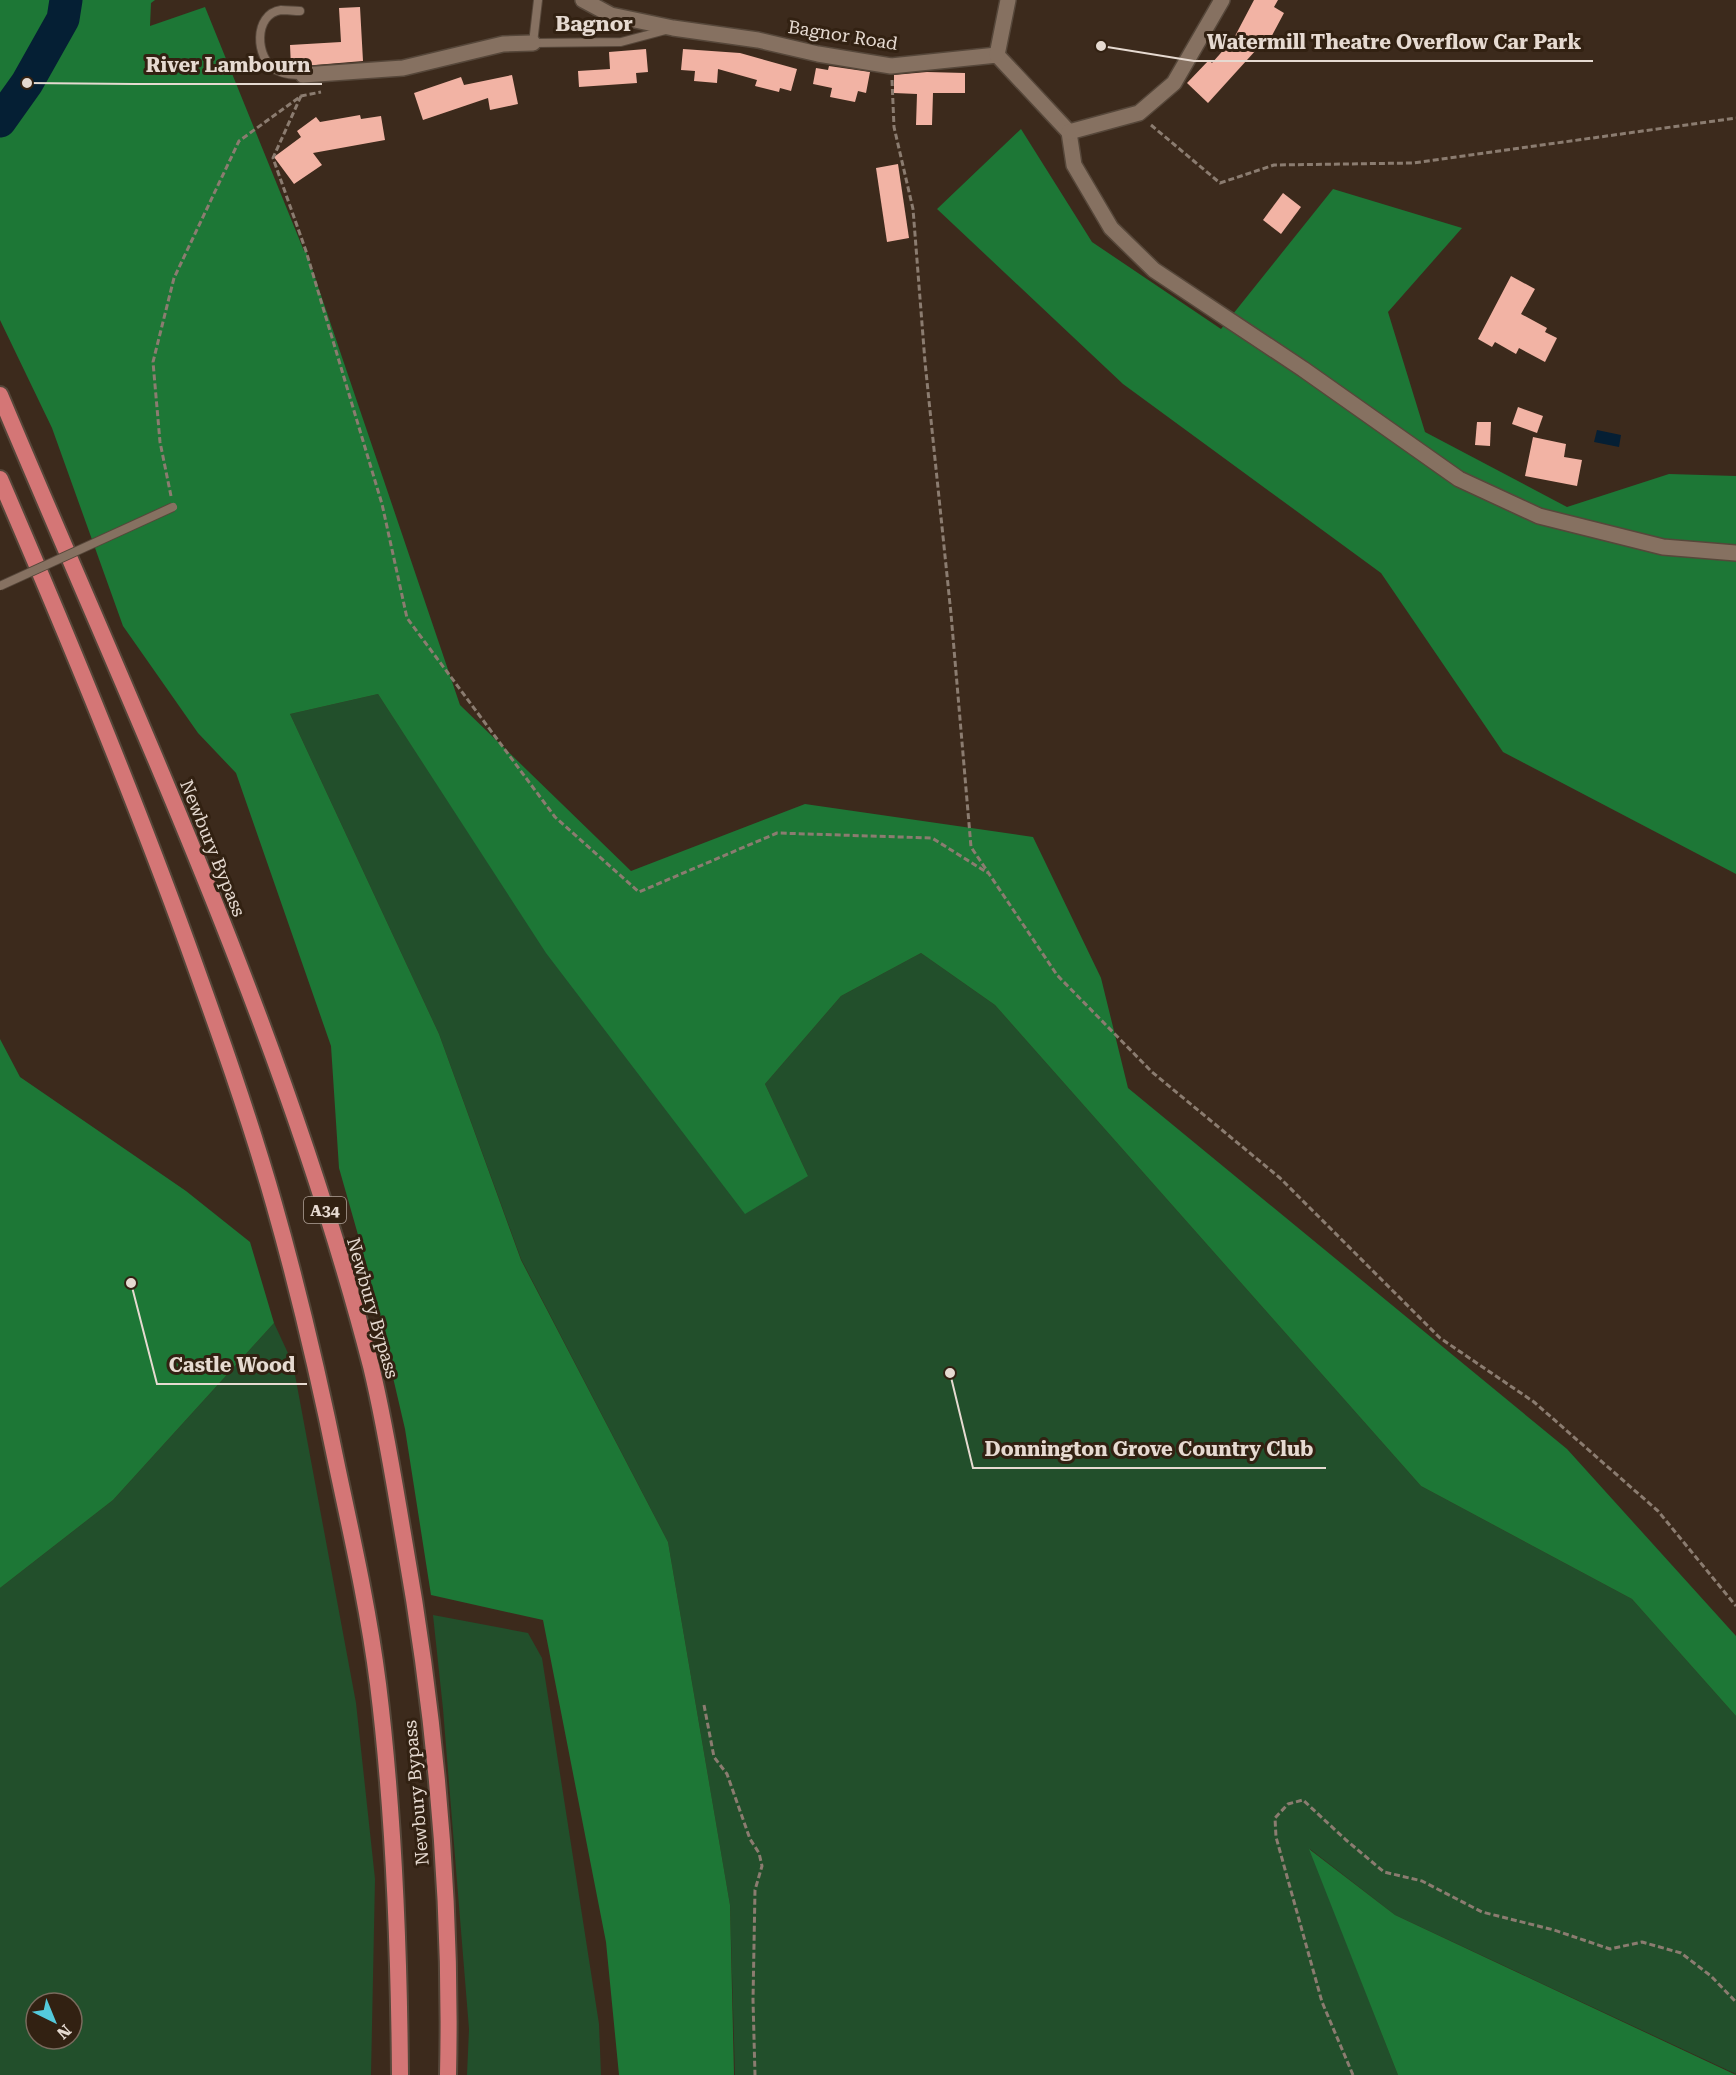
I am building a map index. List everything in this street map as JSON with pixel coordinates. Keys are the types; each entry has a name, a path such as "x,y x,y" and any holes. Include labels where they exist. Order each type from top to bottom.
{"highway":[{"name":"Newbury Bypass","path":"0,395 189,840 269,1043 306,1150 372,1369 411,1579 430,1721 448,1978 448,2075"},
{"name":"Newbury Bypass","path":"0,479 117,761 225,1049 273,1202 305,1324 346,1509 378,1683 394,1881 400,2075"}],"street":[{"name":"Bagnor Road","path":"583,0 611,15 891,66 998,55"},
{"path":"1008,0 998,55 1069,132 1074,165 1111,228 1154,270 1303,369 1459,479 1539,516 1663,547 1736,553"},
{"path":"1069,132 1139,113 1174,83 1222,0"},
{"path":"303,75 403,68 503,44 533,43"}],"lane":[{"path":"538,0 533,43 621,42 673,28"},
{"path":"300,11 279,10 267,18 260,39 261,52 266,61 275,69 289,75 303,75"},
{"path":"0,586 173,507"}],"path":[{"path":"891,66 894,127 913,209 925,362 951,614 971,847 1057,975 1152,1072 1280,1178 1440,1338 1534,1402 1658,1511 1736,1606"},
{"path":"173,507 160,442 153,362 174,278 239,141 301,96 273,158 306,250 382,504 407,618 555,817 639,892 777,833 932,838 989,873"},
{"path":"1139,113 1220,183 1274,165 1413,163 1736,118"},
{"path":"704,1705 714,1757 727,1774 750,1839 759,1853 762,1866 755,1890 753,2000 755,2075"},
{"path":"1353,2075 1322,2002 1276,1837 1275,1818 1288,1804 1303,1800 1384,1872 1422,1881 1482,1912 1554,1930 1610,1949 1642,1942 1681,1953 1711,1976 1736,2002"}],"green space":[{"path":"0,0 155,0 151,3 150,26 205,7 304,251 306,251 460,705 631,871 805,804 1033,837 1101,978 1128,1088 1567,1449 1736,1636 1736,1716 1632,1599 1421,1486 995,1005 921,953 841,996 765,1084 808,1176 745,1214 546,953 378,694 290,714 439,1034 521,1260 668,1542 730,1905 734,2075 619,2075 606,1942 543,1620 431,1595 405,1429 368,1270 339,1168 331,1046 236,773 198,733 123,626 52,428 0,320"},
{"path":"1021,129 1092,242 1221,329 1333,189 1462,228 1388,312 1425,432 1567,507 1669,474 1736,476 1736,874 1503,752 1381,573 1123,384 937,209"},
{"path":"378,694 547,953 808,1176 765,1084 841,996 921,953 995,1005 1421,1486 1632,1599 1736,1716 1736,2074 1395,1915 1310,1849 1398,2075 735,2075 730,1905 668,1542 521,1259 439,1034 290,714"},
{"path":"0,1039 20,1077 186,1191 250,1242 274,1323 113,1500 0,1588"},
{"path":"274,1323 293,1364 356,1703 375,1879 371,2075 0,2075 0,1588 113,1500"},
{"path":"433,1615 528,1633 542,1658 599,2024 601,2075 467,2075 469,2029 443,1709"},
{"path":"1309,1849 1395,1915 1736,2075 1398,2075"}],"water":[{"path":"1597,430 1621,435 1619,447 1594,442"}],"building":[{"path":"1254,0 1278,0 1274,7 1284,13 1269,41 1266,39 1208,103 1187,83 1209,60 1212,63 1234,38"},
{"path":"360,7 363,61 291,67 290,45 341,42 339,8"},
{"path":"646,49 648,72 636,73 637,83 579,87 578,71 610,69 609,52"},
{"path":"683,49 740,53 797,69 791,91 780,88 779,92 755,86 757,80 718,69 717,83 694,81 695,71 681,70"},
{"path":"829,66 870,72 866,93 858,91 855,102 830,97 832,88 813,84 816,68 828,70"},
{"path":"927,72 965,73 965,93 933,93 932,125 916,125 917,94 894,93 894,75"},
{"path":"512,75 518,104 490,110 488,98 423,120 414,93 461,77 464,85"},
{"path":"360,115 361,119 381,116 385,140 313,153 322,165 294,184 274,157 301,137 297,131 316,117 320,122"},
{"path":"898,164 909,238 887,242 876,168"},
{"path":"1283,193 1301,207 1281,234 1263,220"},
{"path":"1511,276 1535,289 1521,314 1547,328 1545,332 1557,338 1545,362 1519,348 1516,354 1495,342 1492,347 1478,339"},
{"path":"1518,407 1543,416 1537,433 1512,424"},
{"path":"1477,422 1491,422 1490,446 1475,445"},
{"path":"1533,437 1566,444 1564,457 1582,460 1577,486 1525,476"}],"waterway":[{"path":"0,121 27,83 63,19 66,0"}],"place":[{"name":"Watermill Theatre Overflow Car Park","path":"1101,46"},
{"name":"River Lambourn","path":"27,83"},
{"name":"Castle Wood","path":"131,1283"},
{"name":"Donnington Grove Country Club","path":"950,1373"}],"district":[{"name":"Bagnor","path":"594,24"}]}
